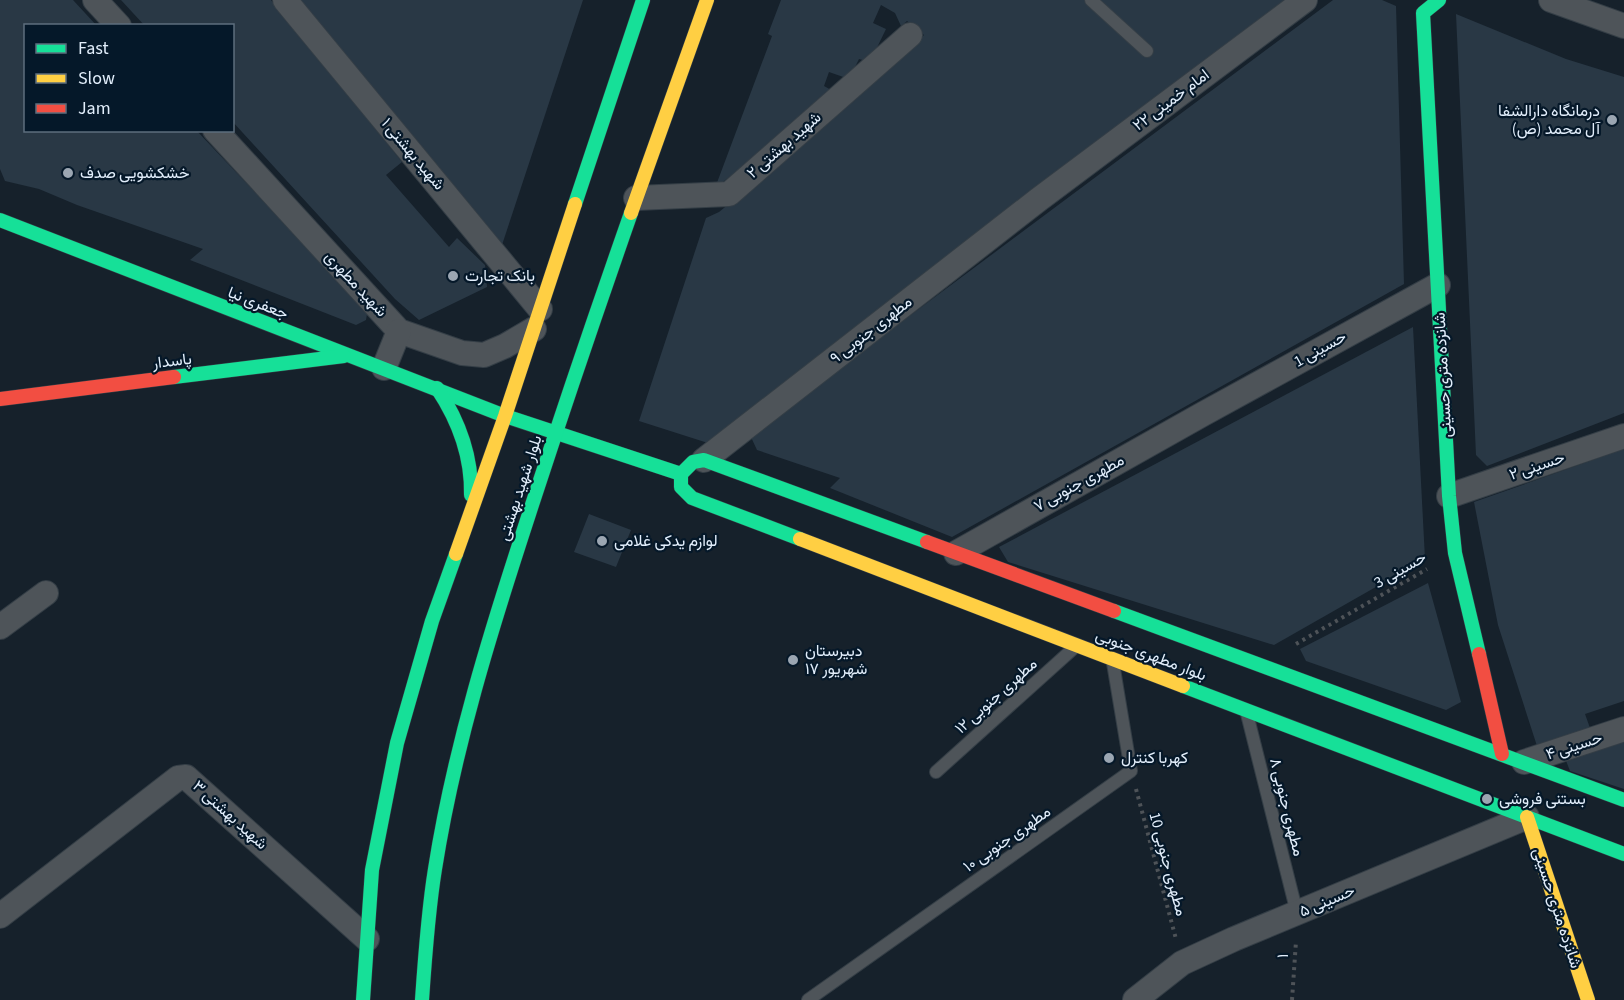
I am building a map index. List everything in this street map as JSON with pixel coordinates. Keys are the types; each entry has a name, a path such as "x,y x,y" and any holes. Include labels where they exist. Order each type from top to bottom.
{"street":[{"path":"95,0 117,24"},
{"name":"شهید بهشتی ۱","path":"285,0 537,319"},
{"path":"363,1000 372,870 398,743 432,621 505,416 643,0"},
{"name":"بلوار شهید بهشتی","path":"422,1000 423,959 434,878 454,768 488,639 555,434 707,0"},
{"name":"امام خمینی ۲۲","path":"1038,200 1305,0"},
{"path":"1551,0 1624,26"},
{"name":"شانزده متری حسینی","path":"1423,4 1449,496 1455,553 1513,758"},
{"name":"شهید بهشتی ۲","path":"636,198 729,194 910,35"},
{"name":"شهید مطهری","path":"217,132 399,332 462,353 484,355 506,346 537,319"},
{"name":"مطهری جنوبی ۹","path":"704,460 1038,200"},
{"name":"جعفری نیا","path":"0,220 555,434"},
{"name":"حسینی 1","path":"1203,414 1438,285"},
{"path":"384,368 399,332"},
{"name":"پاسدار","path":"0,399 348,356"},
{"path":"437,388 458,422 470,460 470,509 464,532"},
{"name":"مطهری جنوبی ۷","path":"956,553 1203,414"},
{"path":"555,434 681,474 693,462 704,460"},
{"name":"حسینی ۲","path":"1449,496 1624,436"},
{"name":"بلوار مطهری جنوبی","path":"704,460 1624,800"},
{"name":"بلوار مطهری جنوبی","path":"681,474 681,487 692,498 1624,854"},
{"path":"0,627 46,593"},
{"name":"حسینی ۴","path":"1513,758 1624,729"},
{"name":"شهید بهشتی ۳","path":"0,916 178,777 186,777 367,939"},
{"name":"شانزده متری حسینی","path":"1527,817 1588,1000"},
{"name":"حسینی ۵","path":"1135,1000 1182,963 1527,817"}],"lane":[{"path":"1091,0 1147,51"},
{"name":"مطهری جنوبی ۱۲","path":"936,772 1078,644"},
{"path":"1112,657 1131,771"},
{"name":"مطهری جنوبی ۸","path":"1245,708 1297,913"},
{"name":"مطهری جنوبی ۱۰","path":"808,1000 1131,771"}],"path":[{"name":"حسینی 3","path":"1262,665 1455,553"},
{"name":"مطهری جنوبی 10","path":"1131,771 1182,963"},
{"name":"۱","path":"1292,1000 1297,913"}],"building":[{"path":"0,0 73,0 95,24 24,24 24,132 198,132 366,309 366,320 356,325 190,260 203,249 77,205 39,189 5,181 0,169"},
{"path":"121,0 271,0 402,162 386,175 449,247 457,238 485,265 487,287 419,320 395,299 234,123 234,24 143,24"},
{"path":"295,0 583,0 501,248"},
{"path":"781,0 1286,0 711,444 639,421 706,218 719,212 828,123 924,35 907,21 901,26 895,13 881,5 873,23 886,29 870,62 859,59 849,79 829,72 824,86 833,91 780,138 715,188 772,36 768,34"},
{"path":"1333,0 1382,0 1396,6 1404,284 952,537 830,488 840,478 757,450 750,435"},
{"path":"1456,14 1566,59 1624,77 1624,413 1487,466 1476,455"},
{"path":"1413,327 1425,559 1274,645 1008,562 999,547"},
{"path":"1624,449 1624,701 1585,714 1590,728 1537,746 1498,625 1474,502"},
{"name":"لوازم یدکی غلامی","path":"589,514 631,530 616,567 574,552"},
{"path":"1428,583 1461,702 1446,710 1306,661 1300,649"},
{"path":"1624,739 1624,789 1570,771 1565,758"}],"traffic: fast":[{"path":"575,204 643,0"},
{"path":"1439,0 1423,13 1449,496 1455,553 1479,654"},
{"path":"422,1000 435,869 463,734 501,601 529,514 631,213"},
{"path":"0,220 505,416 681,474"},
{"path":"174,377 344,356"},
{"path":"437,388 452,413 463,439 469,466 471,495"},
{"path":"800,539 692,498 681,487 681,474 693,462 704,460 927,542"},
{"path":"363,1000 372,870 397,743 432,621 456,554"},
{"path":"1114,611 1624,800"},
{"path":"1183,686 1624,854"}],"traffic: slow":[{"path":"631,213 707,0"},
{"path":"456,554 505,416 575,204"},
{"path":"800,539 1183,686"},
{"path":"1527,817 1588,1000"}],"traffic: jam":[{"path":"0,399 174,377"},
{"path":"927,542 1114,611"},
{"path":"1479,654 1502,754"}],"place":[{"name":"درمانگاه دارالشفا آل محمد (ص)","path":"1612,120"},
{"name":"خشکشویی صدف","path":"68,173"},
{"name":"بانک تجارت","path":"453,276"},
{"name":"لوازم یدکی غلامی","path":"602,541"},
{"name":"دبیرستان ۱۷ شهریور","path":"793,660"},
{"name":"کهربا کنترل","path":"1109,758"},
{"name":"بستنی فروشی","path":"1487,799"}]}
